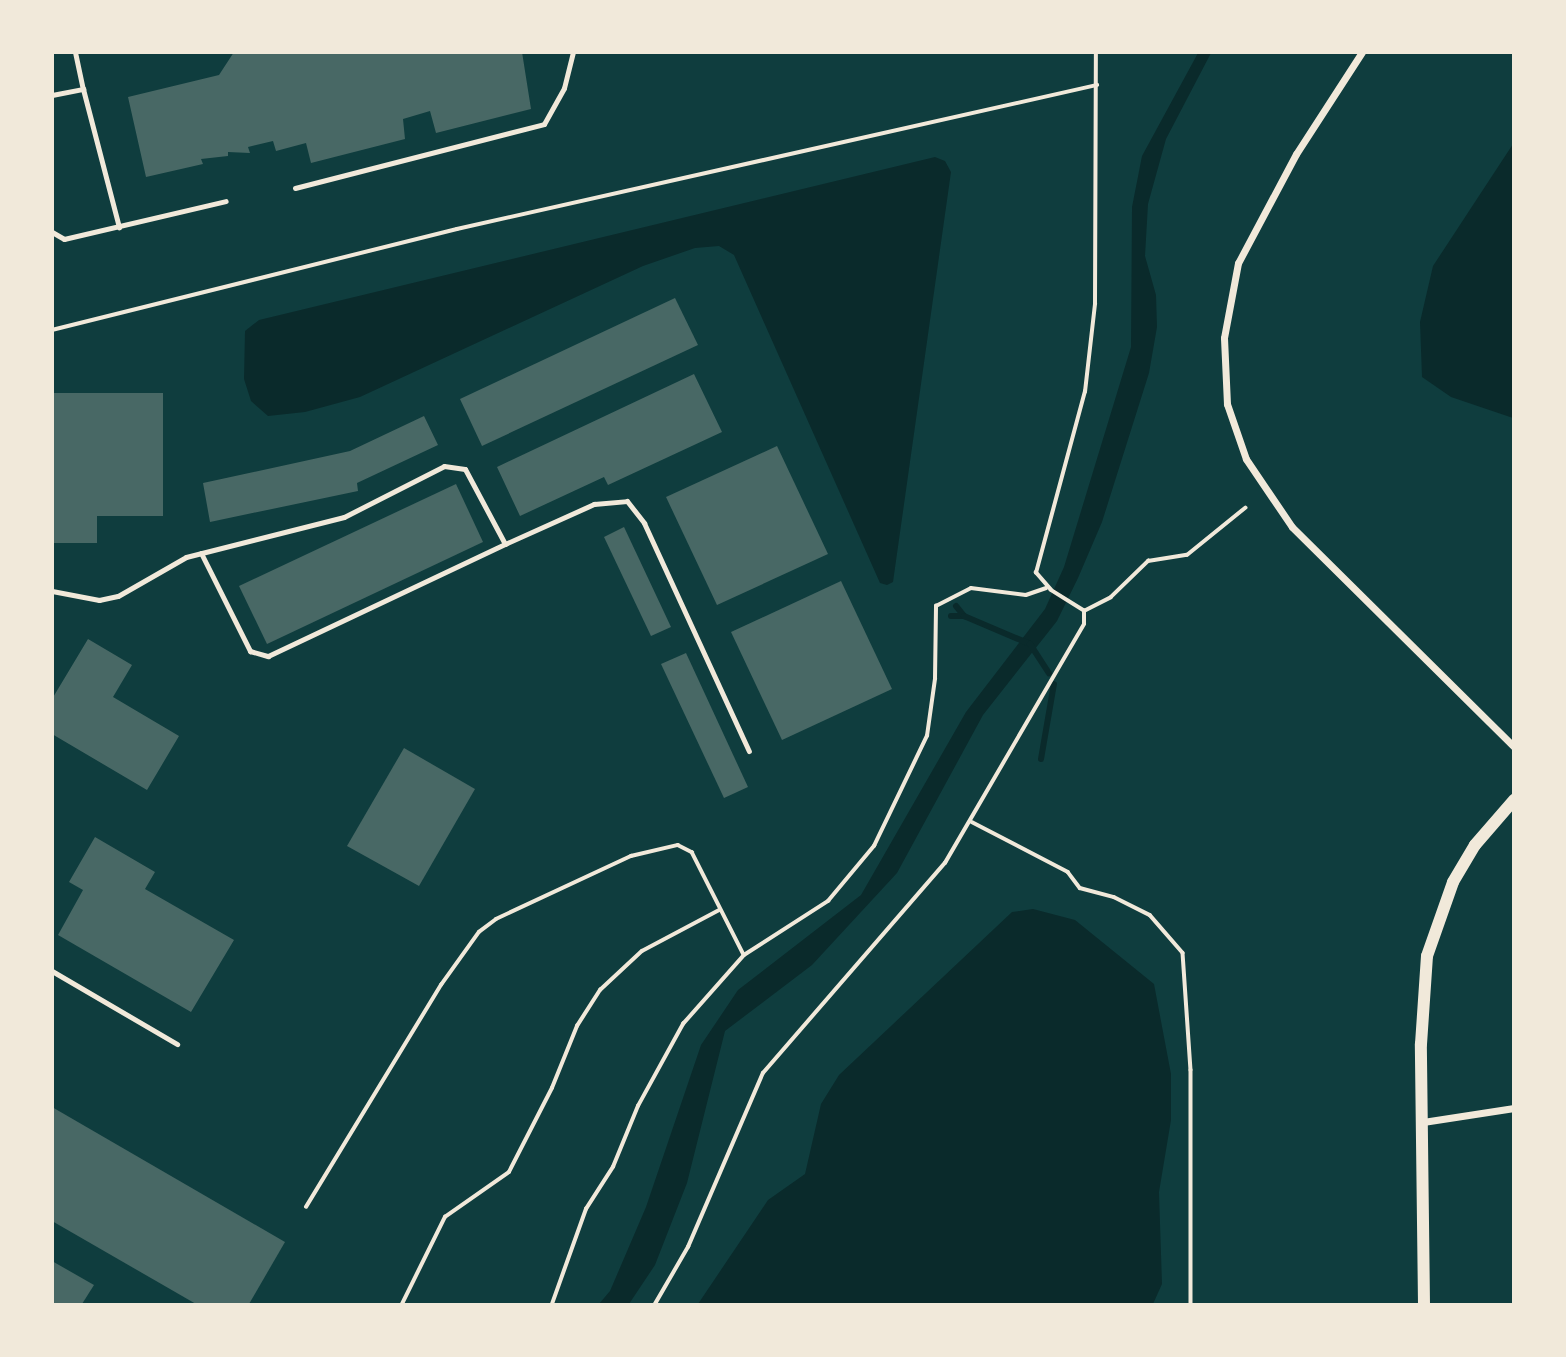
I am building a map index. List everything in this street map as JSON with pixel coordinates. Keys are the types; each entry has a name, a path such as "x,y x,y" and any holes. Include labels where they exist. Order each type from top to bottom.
{"street":[{"path":"1362,52 1296,154 1238,263 1224,338 1227,404 1246,459 1292,527 1514,747"},
{"path":"1424,1304 1423,984 1437,918 1475,845 1514,800"},
{"path":"1423,1122 1514,1108"}],"lane":[{"path":"75,52 119,227"},
{"path":"295,188 544,124 565,88 573,52"},
{"path":"52,95 83,89"},
{"path":"52,232 64,239 226,201"},
{"path":"52,591 99,600 118,596 201,553 344,517 444,466 465,469 505,544"},
{"path":"201,553 250,652 268,656 594,504 627,501 644,523 749,751"},
{"path":"52,971 177,1044"}],"path":[{"path":"1084,611 1049,589 1037,573 1085,392 1095,304 1096,52"},
{"path":"52,330 457,229 1097,85"},
{"path":"1084,611 1111,597 1148,561 1187,555 1245,508"},
{"path":"552,1304 586,1209 613,1167 664,1059 709,991 744,956 828,901 874,846 927,736 935,679 936,606 971,588 1026,595 1049,589"},
{"path":"655,1304 688,1247 763,1073 945,863 972,822 1084,624 1084,611"},
{"path":"972,822 1068,872 1080,888 1114,897 1150,915 1183,953 1188,976 1191,1070 1191,1304"},
{"path":"306,1208 441,985 479,932 496,919 631,856 678,845 692,852 744,956"},
{"path":"402,1304 445,1217 509,1172 552,1088 577,1026 600,990 642,951 719,910"}],"water":[{"path":"1198,53 1211,53 1166,139 1148,204 1145,256 1156,295 1157,327 1149,373 1102,522 1078,578 1057,621 983,715 897,873 812,965 725,1031 687,1183 655,1265 629,1304 599,1304 610,1291 646,1207 701,1045 738,990 861,895 966,712 1045,609 1064,567 1131,347 1132,207 1142,156"},
{"path":"1513,144 1513,418 1451,397 1422,377 1420,322 1433,266"},
{"path":"935,157 945,161 951,172 893,582 887,585 880,583 734,255 719,246 695,248 643,266 360,397 305,412 268,416 251,401 244,379 245,331 259,320"},
{"path":"1033,909 1075,920 1154,984 1171,1074 1171,1120 1159,1192 1162,1284 1153,1304 698,1304 768,1200 805,1174 821,1104 839,1075 1012,912"}],"building":[{"path":"234,52 522,52 531,109 436,133 430,111 403,119 405,139 311,163 306,143 276,151 273,141 248,147 250,153 228,152 228,156 201,159 203,164 146,177 128,97 219,75"},
{"path":"675,298 698,345 482,446 460,399"},
{"path":"694,374 722,432 608,485 604,477 520,516 497,467"},
{"path":"52,393 163,393 163,516 97,516 97,543 52,543"},
{"path":"424,416 438,445 357,483 358,491 210,522 203,483 350,451"},
{"path":"777,446 828,554 717,605 666,497"},
{"path":"456,484 483,542 267,644 239,586"},
{"path":"624,527 671,627 651,636 604,537"},
{"path":"841,581 892,689 782,740 731,632"},
{"path":"88,639 132,665 113,697 179,736 147,790 52,734 52,699"},
{"path":"686,653 748,787 724,798 661,664"},
{"path":"404,748 475,789 419,886 347,846"},
{"path":"95,837 155,872 145,889 234,940 191,1012 58,935 83,890 69,882"},
{"path":"52,1107 285,1242 249,1304 196,1304 52,1221"},
{"path":"52,1261 94,1285 82,1304 52,1304"}],"waterway":[{"path":"956,606 964,616"},
{"path":"951,616 964,616 1030,644 1049,673"},
{"path":"1041,759 1054,684"}]}
